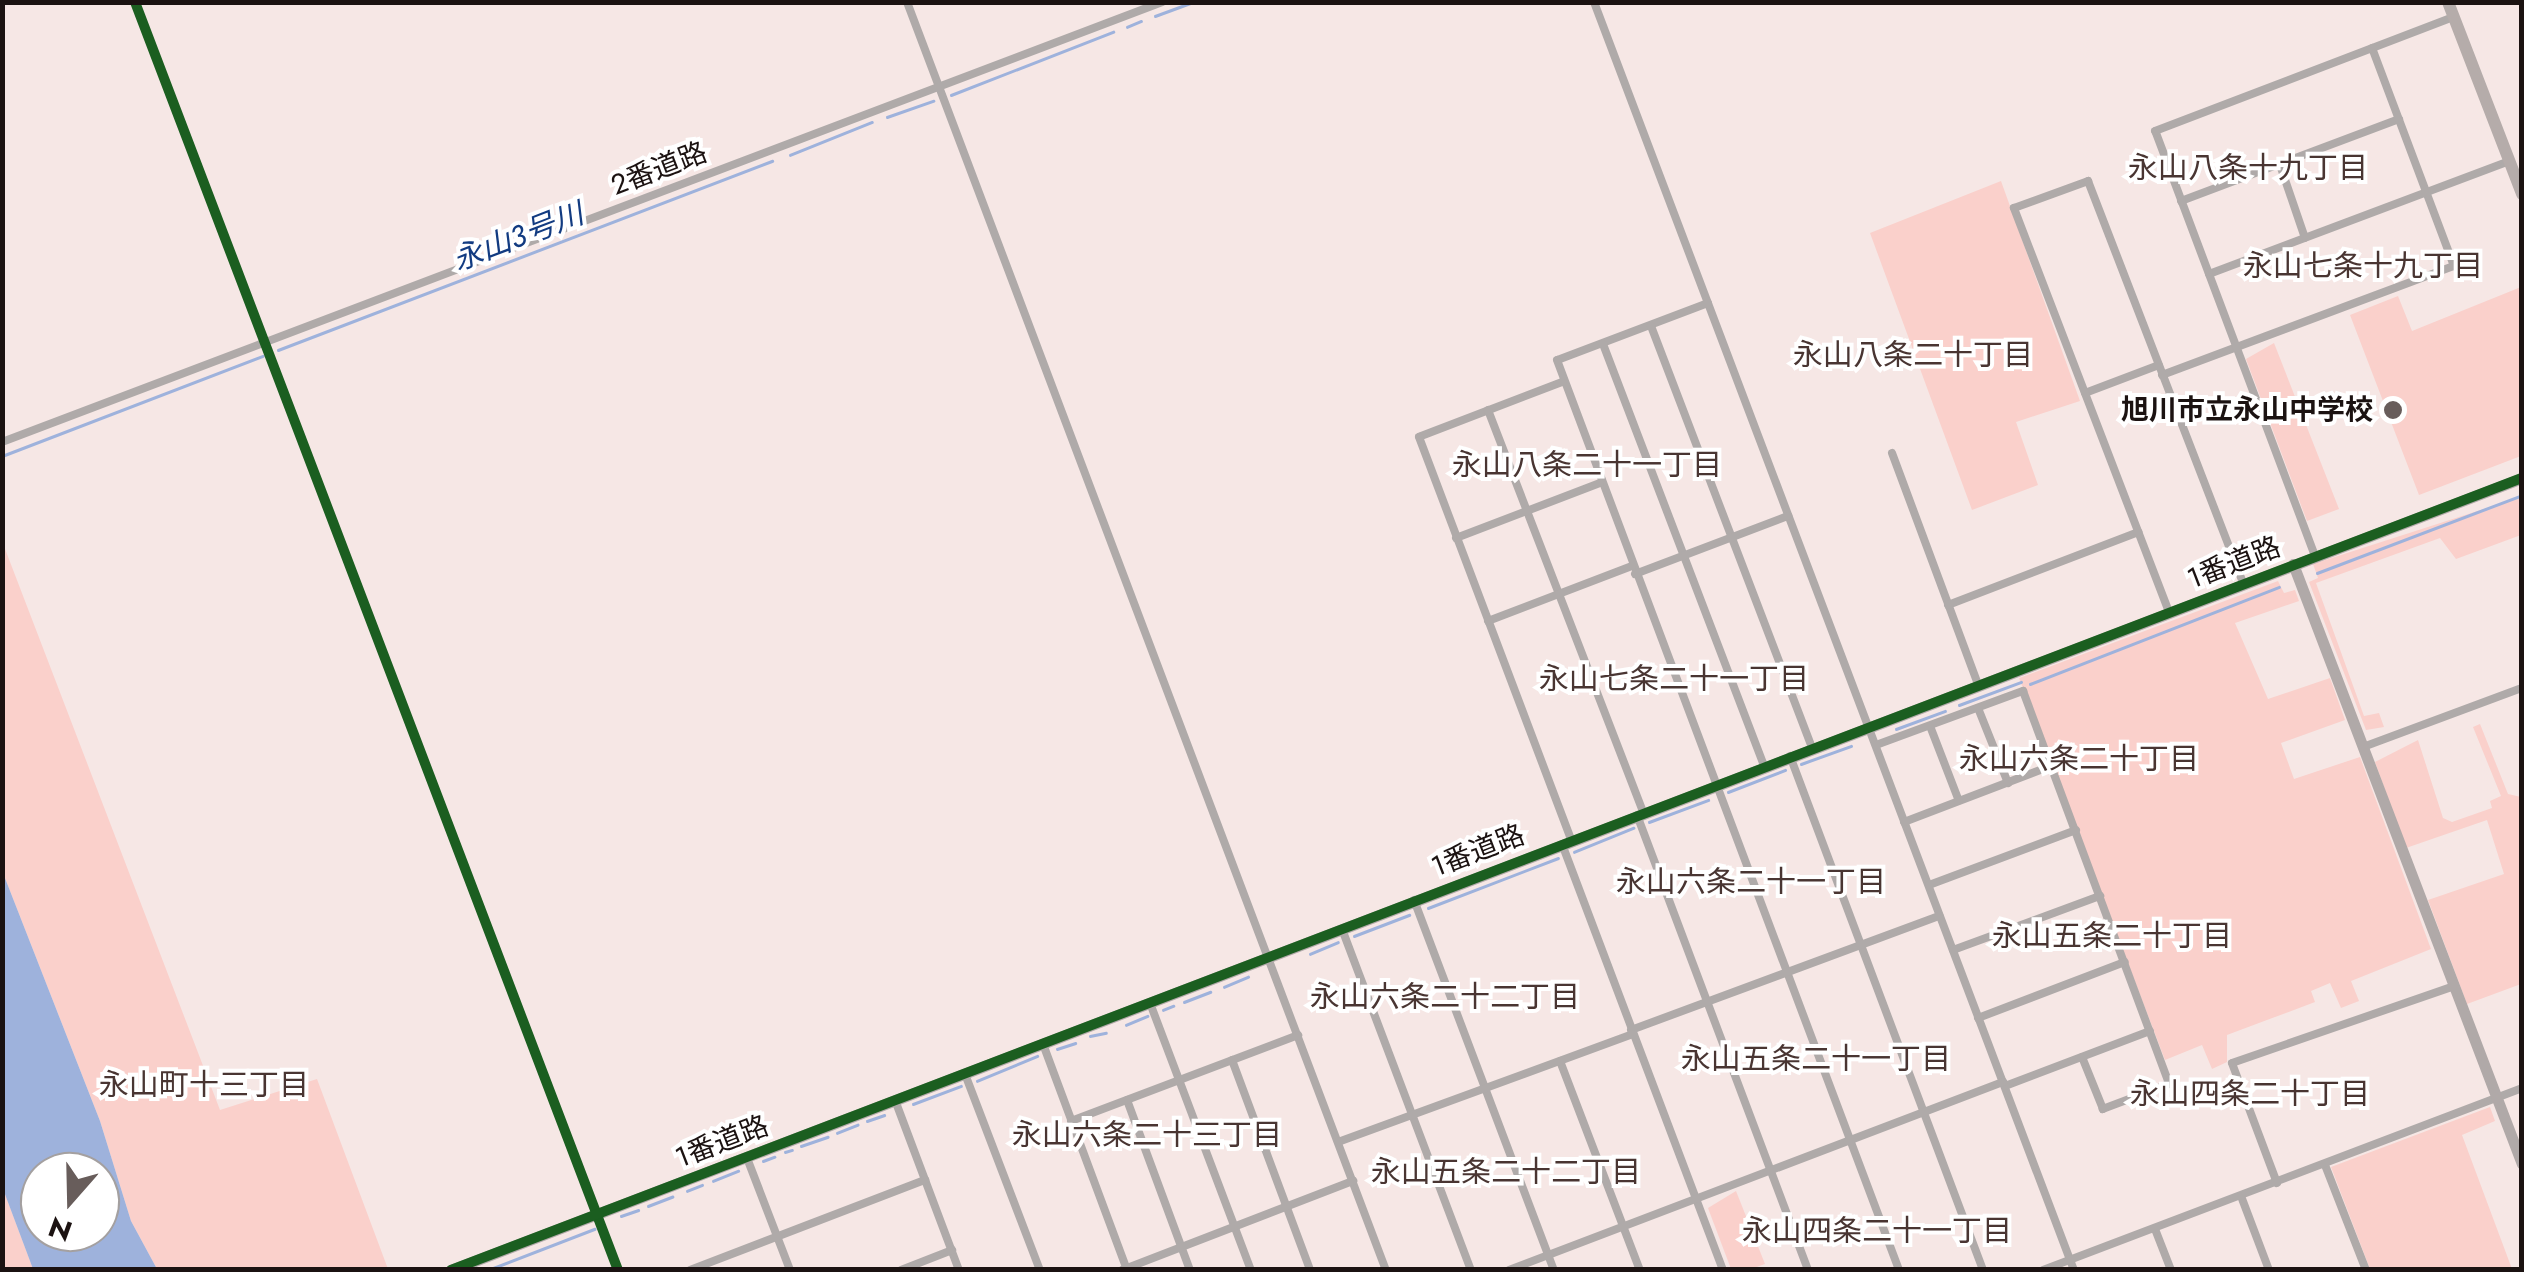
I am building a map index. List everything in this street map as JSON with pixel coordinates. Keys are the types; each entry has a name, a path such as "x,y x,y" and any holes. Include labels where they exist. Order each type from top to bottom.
{"main road":[{"path":"2451,10 2522,194"}],"street":[{"path":"135,2 618,1270"},
{"path":"907,2 1386,1270"},
{"name":"2番道路","path":"2,442 1162,2"},
{"path":"1594,2 2072,1265"},
{"path":"2315,556 2155,132 2372,48 2451,10"},
{"path":"2085,393 2237,347 2454,266 2372,48"},
{"path":"2181,201 2399,119"},
{"path":"2209,274 2508,161"},
{"path":"2280,165 2305,238"},
{"path":"2169,612 2014,208 2088,182 2244,584"},
{"path":"1708,303 1557,360 1562,382 1899,1270"},
{"path":"1650,326 1812,747"},
{"path":"1603,344 1764,765"},
{"path":"1562,382 1419,437 1488,620 1632,1032 1723,1270"},
{"path":"1488,410 1808,1270"},
{"path":"1892,453 1978,684"},
{"name":"1番道路","path":"451,1270 2522,478"},
{"path":"1456,538 1600,483"},
{"path":"1488,620 1684,556 1788,516"},
{"path":"1948,604 2138,532"},
{"path":"2292,564 2522,1164"},
{"path":"2363,747 2522,688"},
{"path":"1876,745 2023,691 2170,1084 2103,1109 2082,1056"},
{"path":"1978,708 2008,783"},
{"path":"1930,726 1960,801"},
{"path":"1790,756 1983,1270"},
{"path":"1904,822 2052,766"},
{"path":"1928,885 2076,830"},
{"path":"1952,950 2100,896"},
{"path":"1414,900 1554,1270"},
{"path":"1338,1142 1940,916"},
{"path":"1342,929 1471,1270"},
{"path":"1978,1018 2126,962"},
{"path":"2277,1183 2232,1064 2454,986"},
{"path":"1150,1003 1250,1270"},
{"path":"1509,1270 1924,1112 2150,1031"},
{"path":"1071,1121 1298,1035"},
{"path":"1043,1044 1125,1269 1352,1182"},
{"path":"1232,1060 1310,1270"},
{"path":"1560,1061 1640,1270"},
{"path":"965,1074 1040,1270"},
{"path":"2044,1270 2072,1265 2155,1229 2522,1088"},
{"path":"895,1100 959,1270"},
{"path":"1128,1100 1190,1270"},
{"path":"747,1158 790,1270"},
{"path":"2325,1165 2366,1270"},
{"path":"690,1270 925,1180"},
{"path":"2241,1196 2269,1270"},
{"path":"2155,1229 2170,1270"},
{"path":"901,1270 952,1250"}],"shaded area":[{"path":"2001,181 2080,401 2016,422 2038,485 1972,510 1870,233"},
{"path":"2521,287 2521,456 2419,495 2350,315 2398,296 2412,331"},
{"path":"2274,343 2339,509 2307,521 2246,359"},
{"path":"2521,497 2521,535 2456,559 2440,538 2316,583 2364,716 2379,713 2384,727 2366,730 2309,582 2318,578 2313,564"},
{"path":"2,541 220,1110 317,1079 388,1269 157,1269 131,1221 120,1186 120,1152 110,1152 3,873"},
{"path":"2278,581 2284,593 2295,590 2299,601 2235,623 2268,699 2330,678 2345,720 2281,743 2294,779 2360,757 2431,949 2351,981 2359,1001 2341,1008 2330,983 2311,991 2315,1002 2227,1035 2227,1062 2212,1069 2202,1045 2165,1060 2019,678"},
{"path":"2480,724 2508,794 2521,797 2521,984 2467,1004 2428,900 2504,874 2487,820 2406,848 2375,762 2418,740 2443,818 2452,822 2492,808 2490,801 2501,796 2473,727"},
{"path":"2490,1107 2495,1121 2462,1135 2512,1269 2370,1269 2331,1167"},
{"path":"3,1189 20,1234 20,1252 27,1252 33,1269 3,1269"},
{"path":"1736,1191 1765,1264 1751,1269 1731,1269 1708,1208"}],"water":[{"path":"3,873 110,1152 20,1152 20,1234 3,1189"},
{"path":"120,1186 131,1221 157,1269 33,1269 27,1252 120,1252"}],"waterway":[{"name":"永山３号川","path":"1155,16 1193,2"},
{"name":"永山３号川","path":"1127,27 1141,21"},
{"name":"永山３号川","path":"951,95 1113,32"},
{"name":"永山３号川","path":"887,117 933,101"},
{"name":"永山３号川","path":"790,155 872,122"},
{"name":"永山３号川","path":"278,350 772,161"},
{"name":"永山３号川","path":"2,456 262,356"},
{"path":"2317,573 2522,495"},
{"path":"2030,684 2279,587"},
{"path":"1959,705 2021,682"},
{"path":"1896,729 1945,711"},
{"path":"1801,764 1851,746"},
{"path":"1728,792 1785,770"},
{"path":"1649,822 1708,800"},
{"path":"1574,852 1633,828"},
{"path":"1428,908 1558,858"},
{"path":"1354,936 1409,915"},
{"path":"1310,954 1338,942"},
{"path":"1224,987 1248,977"},
{"path":"1184,1002 1210,992"},
{"path":"1163,1010 1173,1006"},
{"path":"1126,1025 1147,1016"},
{"path":"1090,1036 1106,1033"},
{"path":"1057,1049 1075,1043"},
{"path":"977,1081 1037,1056"},
{"path":"913,1104 961,1086"},
{"path":"867,1121 884,1115"},
{"path":"837,1133 857,1125"},
{"path":"801,1146 827,1137"},
{"path":"785,1152 792,1150"},
{"path":"763,1161 774,1157"},
{"path":"713,1181 738,1171"},
{"path":"687,1191 702,1185"},
{"path":"648,1206 672,1197"},
{"path":"621,1216 638,1210"},
{"path":"488,1270 594,1229"}],"cycle path":[{"path":"135,2 618,1270"},
{"path":"451,1270 2522,478"}],"place":[{"name":"旭川市立永山中学校","path":"2393,410"}],"district":[{"name":"永山八条十九丁目","path":"2248,168"},
{"name":"永山七条十九丁目","path":"2363,266"},
{"name":"永山八条二十丁目","path":"1913,355"},
{"name":"永山八条二十一丁目","path":"1587,465"},
{"name":"永山七条二十一丁目","path":"1674,679"},
{"name":"永山六条二十丁目","path":"2079,759"},
{"name":"永山六条二十一丁目","path":"1751,882"},
{"name":"永山五条二十丁目","path":"2112,936"},
{"name":"永山六条二十二丁目","path":"1445,997"},
{"name":"永山五条二十一丁目","path":"1816,1059"},
{"name":"永山町十三丁目","path":"204,1085"},
{"name":"永山四条二十丁目","path":"2250,1094"},
{"name":"永山六条二十三丁目","path":"1147,1135"},
{"name":"永山五条二十二丁目","path":"1506,1172"},
{"name":"永山四条二十一丁目","path":"1877,1231"}]}
